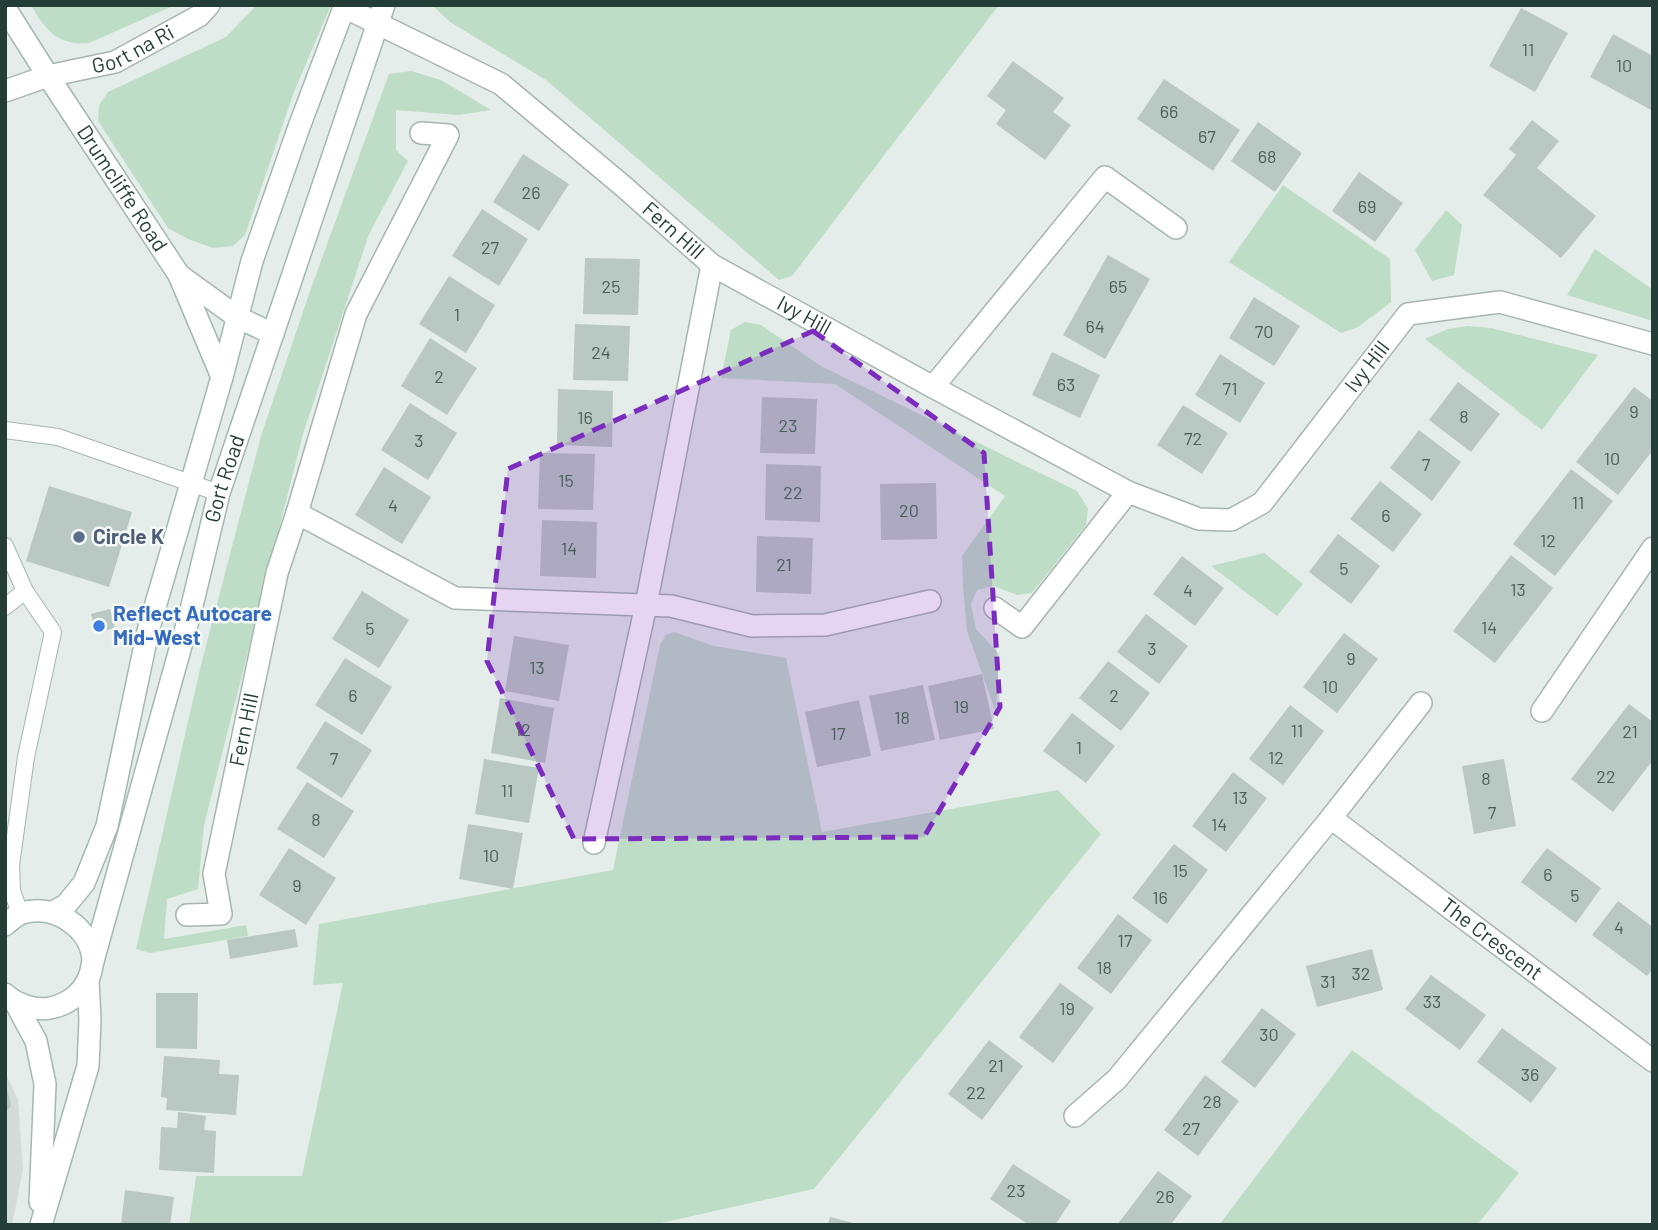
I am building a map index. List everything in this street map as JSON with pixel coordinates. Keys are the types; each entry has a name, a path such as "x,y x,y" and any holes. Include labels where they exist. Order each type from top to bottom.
{"street":[{"name":"Gort na Ri","path":"5,91 48,76 115,61 199,16 209,5"},
{"name":"Fern Hill","path":"344,6 381,14 500,84 623,186 712,265 646,606 594,843"},
{"name":"Gort Road","path":"53,912 66,905 84,883 107,826 148,631 222,377 251,261 344,6"},
{"name":"Drumcliffe Road","path":"5,8 179,275 222,377"},
{"name":"Gort Road","path":"91,970 191,610 219,493 381,14"},
{"name":"Fern Hill","path":"187,915 221,914 214,874 277,573 356,314 448,135 421,133"},
{"path":"933,387 1105,177 1176,228"},
{"name":"Ivy Hill","path":"712,265 1128,492 1199,519 1231,520 1262,503 1408,314 1500,302 1653,344"},
{"path":"179,275 237,317 273,334"},
{"path":"995,608 1022,627 1128,492"},
{"path":"297,513 455,598 671,606 752,626 825,625 930,601"},
{"path":"1542,711 1653,548"},
{"path":"1075,1116 1117,1079 1331,818 1421,703"},
{"name":"The Crescent","path":"1331,818 1653,1061"},
{"path":"13,919 38,910 53,912 75,924 87,940 91,970 88,1066 40,1225"},
{"path":"8,997 30,1007 45,1009 62,1005 78,995 91,970"},
{"path":"8,997 36,1041 45,1084 40,1225"}],"lane":[{"path":"5,430 58,436 219,493"},
{"path":"5,546 25,592 53,632 26,757 11,865 13,919"},
{"path":"5,607 25,592"}],"highlighted area":[{"path":"813,331 984,453 1000,707 924,837 574,839 487,661 508,469"}],"shaded area":[{"path":"5,1072 18,1100 23,1169 12,1225 5,1225"}],"green space":[{"path":"31,5 175,5 89,43 78,43 61,39 47,29"},
{"path":"257,5 331,5 294,92 245,235 233,246 213,248 168,228 98,121 99,105 108,92 226,37"},
{"path":"432,5 999,5 792,276 779,280 546,80 450,22"},
{"path":"411,71 441,80 491,110 459,115 396,110 396,150 408,161 369,234 303,434 204,825 198,889 167,899 164,939 246,925 248,936 150,953 136,949 201,665 261,436 389,74"},
{"path":"1283,185 1390,259 1391,302 1358,327 1341,333 1229,262"},
{"path":"1446,210 1462,225 1454,275 1432,281 1415,250"},
{"path":"1595,249 1653,290 1653,321 1567,295"},
{"path":"745,322 761,325 821,366 1077,491 1088,509 1086,525 1032,593 1017,595 994,586 977,590 971,604 976,629 999,654 996,713 967,631 962,556 1005,496 835,384 721,378 731,330"},
{"path":"1468,326 1491,328 1598,355 1542,430 1425,339 1448,329"},
{"path":"1264,553 1303,584 1277,616 1211,566"},
{"path":"674,632 714,646 786,658 822,832 1058,790 1101,834 814,1189 652,1225 189,1225 196,1176 302,1176 343,983 313,985 319,924 613,870 660,645 666,635"},
{"path":"1352,1050 1519,1173 1477,1225 1219,1225"}],"building":[{"path":"1521,8 1568,33 1535,92 1489,66"},
{"path":"1613,34 1653,56 1653,111 1590,77"},
{"path":"1013,61 1064,98 1053,112 1071,125 1045,160 996,124 1006,110 987,96"},
{"path":"1164,79 1240,130 1213,171 1137,119"},
{"path":"1532,120 1559,141 1537,168 1596,216 1561,258 1483,195 1516,155 1509,149"},
{"path":"1258,122 1302,153 1275,192 1231,161"},
{"path":"523,154 569,184 539,231 493,202"},
{"path":"1359,172 1403,203 1375,242 1332,211"},
{"path":"482,209 528,239 499,286 452,256"},
{"path":"1108,255 1150,279 1105,359 1063,335"},
{"path":"585,258 640,259 638,315 583,314"},
{"path":"449,276 495,305 466,353 419,324"},
{"path":"1254,297 1300,326 1274,366 1229,338"},
{"path":"575,324 630,326 628,381 573,380"},
{"path":"430,338 477,368 447,415 401,386"},
{"path":"1052,352 1100,375 1080,418 1032,395"},
{"path":"1220,354 1265,383 1240,423 1195,395"},
{"path":"1458,382 1500,414 1471,452 1429,420"},
{"path":"1634,387 1653,401 1653,450 1618,495 1576,462"},
{"path":"558,389 613,391 612,447 557,445"},
{"path":"762,397 817,399 815,454 760,453"},
{"path":"410,403 457,433 428,480 381,450"},
{"path":"1183,405 1228,433 1202,474 1157,445"},
{"path":"1419,430 1461,462 1432,501 1390,468"},
{"path":"540,453 595,454 593,510 538,509"},
{"path":"766,464 821,466 820,522 765,520"},
{"path":"384,467 431,497 402,544 355,515"},
{"path":"1571,469 1613,501 1555,576 1513,544"},
{"path":"1380,481 1422,514 1393,552 1350,519"},
{"path":"936,483 937,539 881,540 880,484"},
{"path":"49,486 132,512 109,587 26,561"},
{"path":"542,520 597,522 596,578 540,576"},
{"path":"1338,534 1380,566 1351,604 1309,572"},
{"path":"757,536 813,538 811,594 756,592"},
{"path":"1511,555 1553,588 1495,663 1453,631"},
{"path":"1182,556 1224,588 1195,626 1153,594"},
{"path":"362,591 409,620 379,668 332,639"},
{"path":"110,609 115,628 96,633 91,614"},
{"path":"1146,614 1188,646 1159,684 1117,652"},
{"path":"1344,633 1378,659 1337,713 1303,687"},
{"path":"514,636 569,645 559,701 505,691"},
{"path":"345,658 392,687 362,735 315,705"},
{"path":"1108,661 1150,693 1121,731 1079,698"},
{"path":"982,674 994,729 940,740 928,686"},
{"path":"923,685 935,740 881,751 869,696"},
{"path":"500,698 554,708 545,763 491,753"},
{"path":"859,700 871,756 817,767 805,712"},
{"path":"1629,704 1653,722 1653,760 1613,812 1571,779"},
{"path":"1290,705 1324,731 1283,785 1249,759"},
{"path":"1072,713 1115,746 1086,783 1043,751"},
{"path":"325,721 372,750 342,798 296,768"},
{"path":"484,759 539,768 529,823 475,814"},
{"path":"1504,759 1516,826 1474,834 1462,766"},
{"path":"1233,772 1267,798 1226,852 1192,826"},
{"path":"307,782 354,811 324,858 277,829"},
{"path":"468,824 523,833 513,889 459,879"},
{"path":"1174,844 1208,870 1167,924 1132,898"},
{"path":"289,848 336,878 306,925 259,895"},
{"path":"1547,848 1601,888 1576,923 1521,882"},
{"path":"1618,901 1653,927 1653,968 1647,976 1592,935"},
{"path":"1118,914 1152,940 1111,994 1077,968"},
{"path":"295,929 298,947 230,959 227,940"},
{"path":"1372,949 1383,990 1317,1007 1306,966"},
{"path":"1431,975 1486,1015 1460,1050 1405,1009"},
{"path":"1060,983 1094,1008 1053,1063 1019,1037"},
{"path":"156,993 198,993 197,1049 156,1048"},
{"path":"1262,1008 1296,1034 1255,1088 1221,1062"},
{"path":"1502,1028 1557,1068 1531,1103 1477,1062"},
{"path":"989,1040 1023,1066 982,1120 948,1094"},
{"path":"164,1056 220,1060 219,1074 239,1075 236,1115 166,1110 167,1098 161,1097"},
{"path":"1205,1075 1239,1101 1198,1156 1164,1130"},
{"path":"5,1090 8,1092 11,1106 5,1112"},
{"path":"178,1112 206,1116 204,1130 216,1131 214,1173 159,1170 161,1127 177,1128"},
{"path":"1013,1164 1071,1201 1055,1225 1029,1225 990,1199"},
{"path":"1158,1171 1192,1196 1171,1225 1117,1225"},
{"path":"125,1190 174,1197 170,1225 121,1225"},
{"path":"830,1217 857,1224 857,1225 828,1225"}],"place":[{"name":"Circle K","path":"79,537"},
{"name":"Reflect Autocare Mid-West","path":"99,626"}]}
